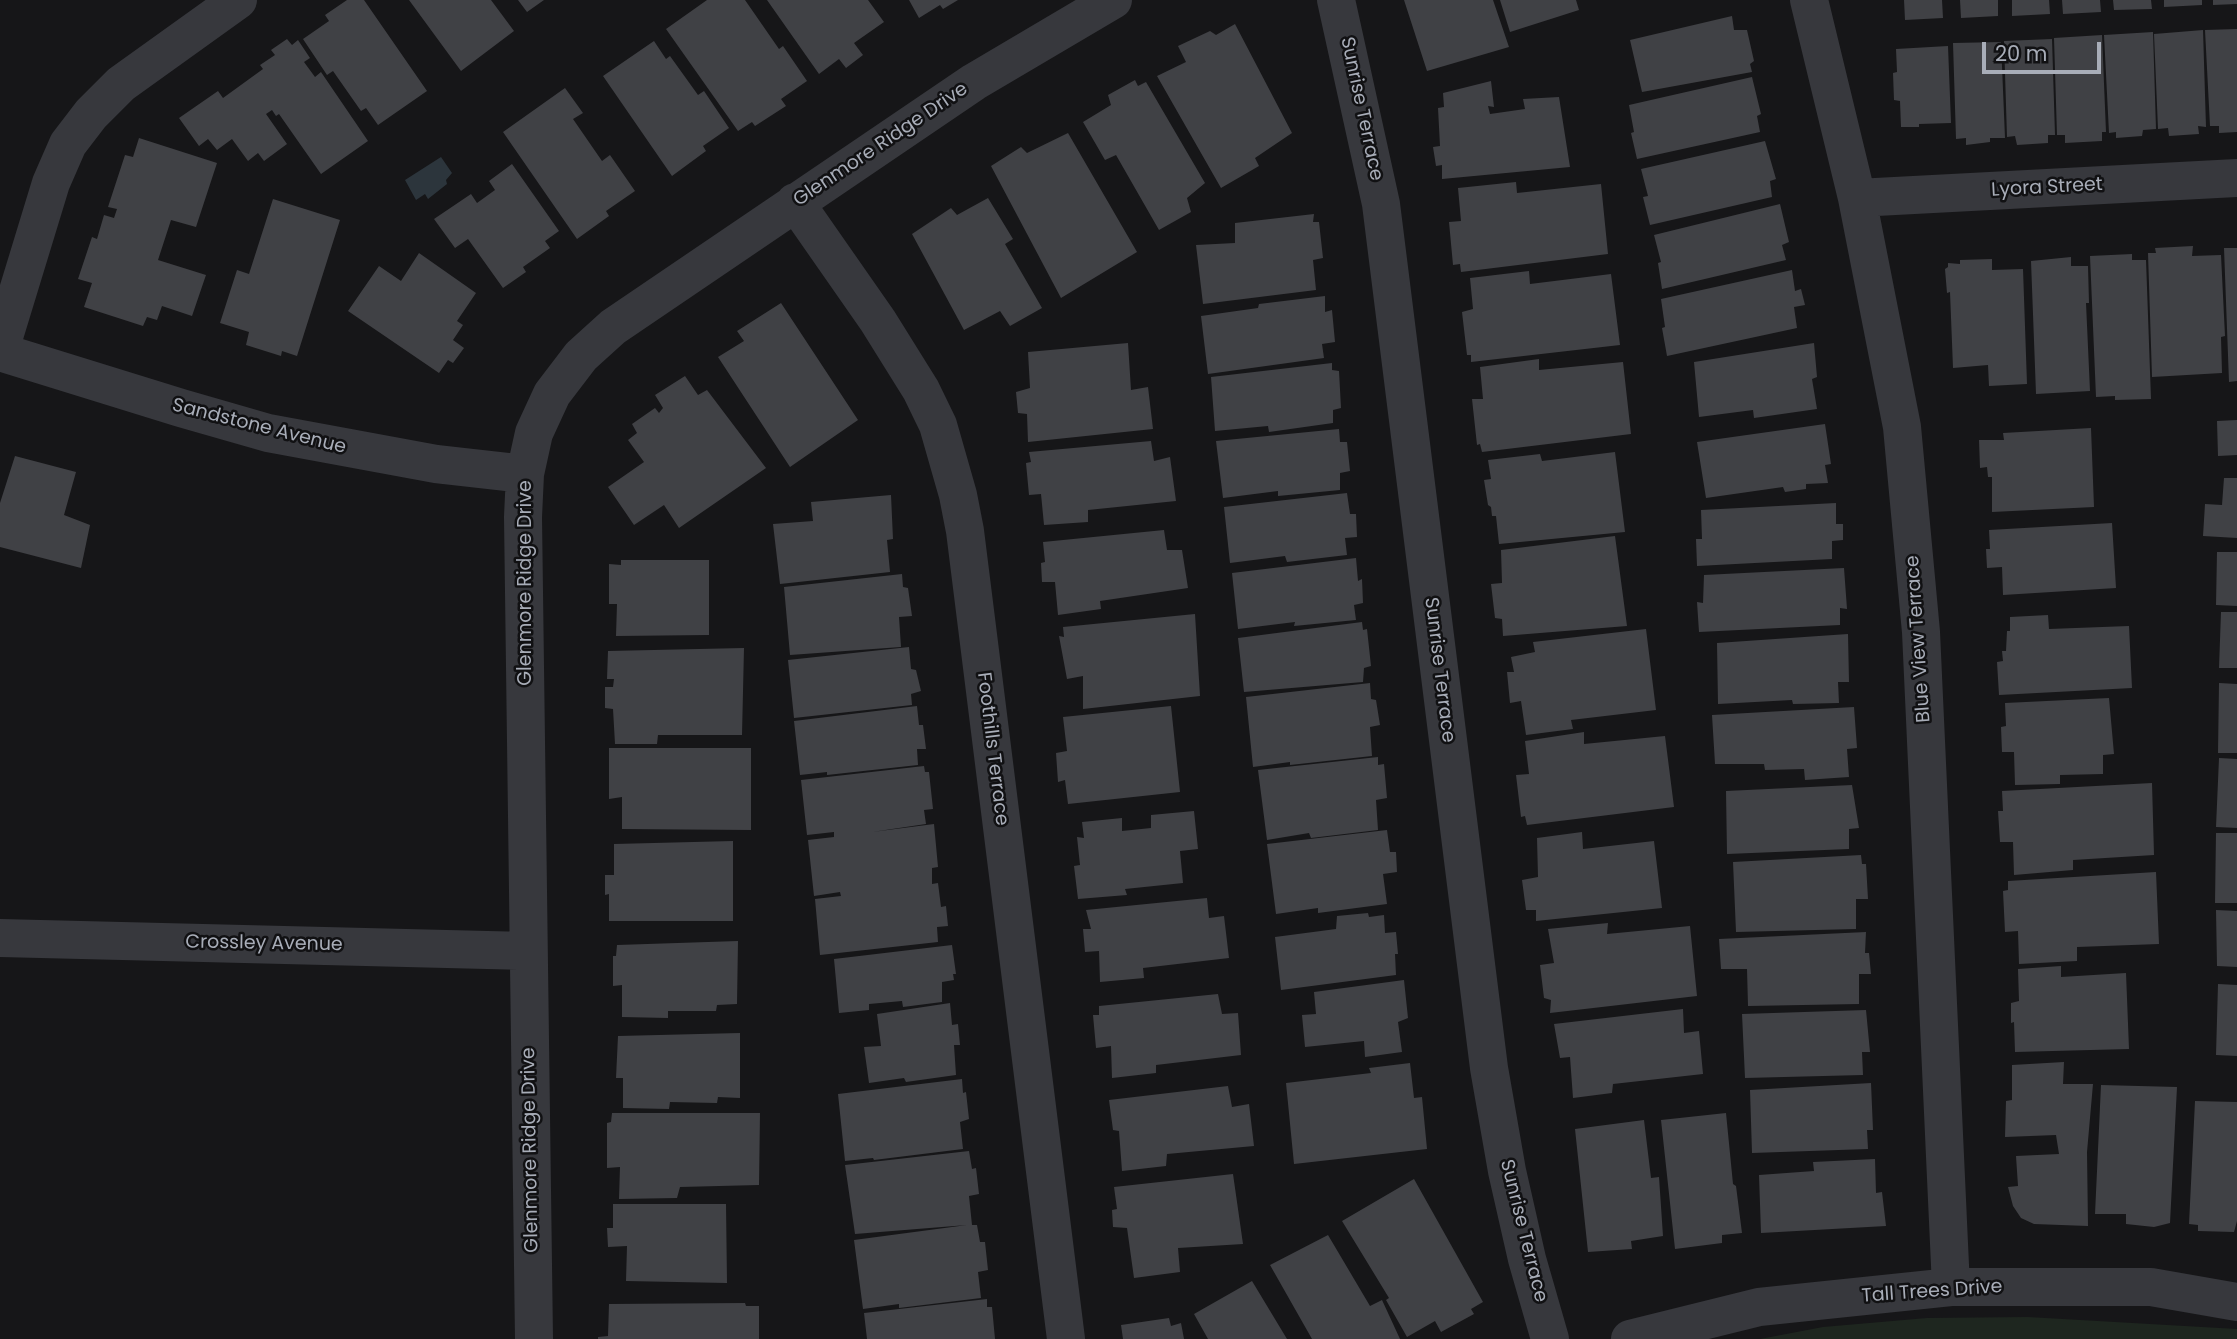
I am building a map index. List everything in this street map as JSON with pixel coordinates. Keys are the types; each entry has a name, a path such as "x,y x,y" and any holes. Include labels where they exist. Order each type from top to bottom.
{"street":[{"path":"0,351 51,183 68,144 91,114 121,84 238,0"},
{"name":"Glenmore Ridge Drive","path":"534,1339 525,474 534,433 552,394 581,356 612,327 974,82 1113,0"},
{"name":"Sunrise Terrace","path":"1336,0 1354,71 1381,204 1489,1068 1510,1184 1527,1259 1550,1339"},
{"name":"Blue View Terrace","path":"1809,0 1857,198 1902,426 1921,632 1951,1287"},
{"name":"Lyora Street","path":"1857,198 2237,178"},
{"name":"Foothills Terrace","path":"795,202 878,321 921,390 938,425 955,484 965,531 1066,1339"},
{"name":"Sandstone Avenue","path":"0,351 268,433 436,464 525,474"},
{"name":"Crossley Avenue","path":"0,938 528,951"},
{"name":"Tall Trees Drive","path":"1630,1339 1759,1307 1951,1287 2151,1287 2237,1302"}],"shaded area":[{"path":"441,157 452,173 446,180 447,184 428,199 425,194 416,200 405,180"},
{"path":"2028,1317 2237,1329 2237,1339 1760,1339 1823,1327 1927,1318"}],"building":[{"path":"347,0 364,0 427,91 378,125 366,108 361,111 333,71 327,75 303,39 329,21 325,15"},
{"path":"409,0 491,0 514,31 461,71"},
{"path":"518,0 544,0 527,12"},
{"path":"707,0 745,0 779,49 783,46 807,81 781,99 786,106 755,126 752,122 738,131 666,29"},
{"path":"767,0 868,0 884,22 854,43 863,55 846,68 839,59 819,74"},
{"path":"909,0 958,0 943,9 940,5 919,18"},
{"path":"1404,0 1493,0 1509,47 1427,71"},
{"path":"1500,0 1576,0 1579,10 1510,32"},
{"path":"1904,0 1942,0 1943,18 1905,20"},
{"path":"1960,0 1998,0 1998,16 1961,18"},
{"path":"2012,0 2049,0 2050,14 2012,16"},
{"path":"2062,0 2100,0 2101,12 2063,14"},
{"path":"2113,0 2151,0 2152,9 2114,10"},
{"path":"2164,0 2202,0 2202,5 2164,7"},
{"path":"2213,0 2237,0 2237,4 2213,5"},
{"path":"1732,16 1734,30 1747,30 1754,61 1750,64 1752,72 1642,92 1630,40"},
{"path":"1235,24 1292,133 1255,158 1259,166 1221,188 1157,76 1186,62 1178,46 1210,31 1216,35"},
{"path":"2237,29 2237,132 2219,133 2219,126 2210,126 2205,30"},
{"path":"2203,30 2206,127 2198,126 2199,134 2169,136 2168,128 2158,129 2154,34"},
{"path":"2153,32 2156,129 2143,130 2142,136 2116,138 2116,132 2109,133 2104,35"},
{"path":"2102,35 2106,132 2102,132 2102,141 2065,143 2065,135 2057,135 2054,38"},
{"path":"287,39 292,45 298,40 310,58 304,62 315,77 321,72 368,141 321,174 279,114 276,116 272,110 266,114 287,144 264,161 258,153 248,161 232,139 217,150 208,139 199,146 179,118 218,91 223,98 263,69 260,65 275,55 271,50"},
{"path":"2052,39 2055,135 2048,135 2048,143 2017,145 2015,136 2007,137 2004,41"},
{"path":"654,41 666,59 670,56 698,95 704,91 729,128 703,146 706,151 672,176 603,76"},
{"path":"2001,42 2005,138 1990,138 1990,142 1966,145 1966,138 1956,139 1953,43"},
{"path":"1948,46 1951,123 1901,127 1900,101 1894,100 1896,49"},
{"path":"1752,77 1761,114 1757,116 1760,132 1637,159 1631,133 1634,132 1629,105"},
{"path":"1135,80 1138,86 1146,82 1205,183 1187,198 1191,212 1159,230 1116,155 1105,160 1083,122 1111,105 1108,95"},
{"path":"1491,81 1494,107 1488,106 1490,114 1525,109 1523,99 1559,97 1570,167 1442,179 1442,165 1436,166 1433,147 1440,146 1438,108 1444,107 1443,93"},
{"path":"565,88 583,113 573,119 602,161 610,155 635,191 606,211 609,216 577,239 503,132"},
{"path":"1068,133 1137,252 1061,298 991,166 1021,147 1027,153"},
{"path":"139,138 217,163 196,227 171,220 158,260 206,275 192,316 162,306 157,320 147,317 143,326 84,307 92,283 78,279 92,237 97,239 104,215 114,218 117,209 108,207 125,155 133,157"},
{"path":"1765,141 1776,179 1770,181 1772,197 1650,225 1643,197 1648,196 1641,169"},
{"path":"512,164 559,231 545,241 550,248 523,267 526,272 503,288 468,239 455,248 434,219 471,194 477,203 495,190 489,181"},
{"path":"1516,182 1517,193 1601,184 1608,254 1461,272 1460,264 1453,265 1449,222 1461,221 1458,188"},
{"path":"988,198 1013,239 1005,244 1042,308 1010,326 1000,311 964,330 912,234 951,208 957,215"},
{"path":"273,199 340,220 297,356 282,351 281,356 246,345 249,332 220,323 237,270 249,274"},
{"path":"1780,204 1789,242 1782,245 1786,260 1662,289 1658,263 1661,262 1654,235"},
{"path":"1314,214 1313,222 1319,222 1323,258 1313,260 1316,290 1203,304 1196,245 1235,243 1235,223"},
{"path":"2193,246 2192,256 2221,255 2225,336 2221,337 2222,373 2152,377 2148,253 2156,253 2155,248"},
{"path":"2224,248 2237,248 2237,381 2229,382"},
{"path":"419,253 476,293 457,321 463,325 453,340 464,348 453,363 448,360 439,373 348,311 379,266 401,281"},
{"path":"2132,254 2132,260 2146,260 2151,399 2115,400 2115,396 2096,397 2090,256"},
{"path":"2071,257 2071,266 2088,266 2089,303 2086,303 2090,391 2036,394 2031,261"},
{"path":"1992,259 1992,270 2023,269 2027,384 1989,386 1988,365 1953,368 1950,292 1947,293 1945,269 1948,263 1960,264 1960,260"},
{"path":"1792,270 1795,291 1801,289 1805,305 1794,307 1797,328 1667,356 1661,299"},
{"path":"1529,271 1530,284 1611,274 1620,345 1471,362 1471,355 1467,355 1462,312 1473,309 1470,278"},
{"path":"1325,296 1325,312 1332,310 1335,342 1322,344 1324,358 1208,374 1201,316 1258,308 1259,304"},
{"path":"781,303 858,420 790,467 718,357 744,341 737,331"},
{"path":"1128,343 1131,390 1148,387 1153,429 1028,442 1027,414 1018,413 1016,392 1030,388 1028,352"},
{"path":"1814,343 1817,377 1812,379 1817,409 1754,418 1753,410 1699,417 1694,362"},
{"path":"1539,359 1539,370 1623,362 1631,434 1482,452 1480,444 1477,445 1472,399 1483,399 1480,367"},
{"path":"1332,363 1332,370 1339,371 1341,408 1333,410 1333,423 1269,432 1268,426 1215,431 1211,377"},
{"path":"685,376 698,395 707,390 766,468 679,528 664,505 634,525 608,487 644,462 628,440 637,433 632,424 655,408 659,413 663,408 655,395"},
{"path":"2237,420 2237,455 2218,456 2217,421"},
{"path":"1825,424 1831,464 1825,465 1828,483 1806,484 1806,489 1785,492 1783,487 1706,498 1697,442"},
{"path":"2091,428 2094,507 1992,512 1992,477 1988,477 1987,467 1980,468 1979,440 2004,440 2003,433"},
{"path":"1339,429 1340,442 1347,442 1350,471 1340,473 1340,490 1278,496 1278,491 1223,498 1216,441"},
{"path":"1151,441 1154,461 1170,457 1176,501 1088,510 1088,522 1044,525 1041,494 1029,495 1026,463 1031,462 1029,452"},
{"path":"1615,452 1625,532 1499,544 1496,516 1492,516 1491,507 1488,505 1484,480 1491,479 1488,460 1540,454 1542,461"},
{"path":"15,456 76,472 64,515 90,525 81,568 0,547 0,503"},
{"path":"2224,478 2237,478 2237,538 2203,536 2205,504 2222,505"},
{"path":"1347,493 1350,514 1356,514 1357,537 1345,538 1347,555 1287,562 1285,556 1230,563 1224,507"},
{"path":"891,495 893,539 887,540 890,572 780,584 773,524 813,521 811,502"},
{"path":"1836,503 1836,524 1843,524 1843,540 1832,541 1832,559 1697,566 1696,539 1702,539 1701,510"},
{"path":"2112,523 2116,588 2003,595 2002,567 1987,568 1989,530"},
{"path":"1164,530 1167,550 1182,550 1188,588 1100,601 1101,609 1058,615 1055,582 1042,582 1041,563 1045,562 1043,542"},
{"path":"1615,536 1627,626 1503,636 1502,619 1495,618 1491,584 1502,583 1501,550"},
{"path":"2217,552 2237,552 2237,606 2216,605"},
{"path":"1356,558 1358,581 1362,579 1363,603 1354,605 1356,620 1294,626 1295,622 1238,629 1232,573"},
{"path":"621,560 709,560 709,635 616,636 617,604 609,604 609,564 621,565"},
{"path":"1844,568 1847,609 1840,608 1840,625 1699,632 1697,602 1703,603 1704,575"},
{"path":"902,574 903,587 908,588 912,616 899,617 901,647 790,655 784,587"},
{"path":"2221,612 2237,612 2237,668 2219,668"},
{"path":"1195,614 1200,696 1083,709 1083,676 1067,679 1059,636 1064,637 1063,627"},
{"path":"2048,615 2049,629 2129,626 2132,688 1999,695 1997,662 2003,661 2002,651 2006,651 2010,617"},
{"path":"1362,622 1363,630 1367,629 1371,666 1364,668 1363,682 1244,692 1238,638"},
{"path":"1646,629 1656,710 1571,720 1573,729 1526,735 1521,701 1510,703 1507,672 1514,672 1511,657 1535,652 1533,642"},
{"path":"1848,634 1849,682 1838,682 1839,703 1793,704 1792,700 1718,704 1717,643"},
{"path":"909,647 911,669 916,670 921,691 911,694 912,705 794,718 788,660"},
{"path":"744,648 742,735 658,735 657,744 615,744 613,709 605,708 605,687 613,687 614,679 607,679 608,651"},
{"path":"1370,683 1371,699 1376,700 1380,725 1370,727 1372,756 1253,767 1246,697"},
{"path":"2219,683 2237,684 2237,753 2218,753"},
{"path":"2109,698 2114,754 2103,755 2103,774 2060,775 2060,784 2015,785 2014,752 2002,752 2001,727 2006,726 2005,703"},
{"path":"917,706 926,749 917,749 918,765 827,775 827,772 800,775 794,721"},
{"path":"1171,706 1180,792 1068,804 1065,780 1058,782 1056,753 1067,751 1063,717"},
{"path":"1854,707 1857,748 1847,749 1849,777 1805,780 1804,769 1765,770 1764,764 1715,764 1712,715"},
{"path":"1584,732 1584,744 1665,736 1674,807 1527,825 1525,816 1521,817 1516,775 1529,774 1525,741"},
{"path":"609,748 751,748 751,830 622,829 622,797 609,799"},
{"path":"1378,757 1378,765 1384,764 1387,798 1376,800 1378,830 1311,838 1309,833 1267,840 1258,770"},
{"path":"2219,758 2237,759 2237,828 2216,827"},
{"path":"924,766 925,772 929,772 933,809 924,810 926,824 872,832 934,824 938,867 932,868 932,884 938,883 941,907 946,906 948,926 937,927 938,942 820,955 815,899 841,896 840,892 814,896 808,840 834,837 834,832 807,835 801,780"},
{"path":"2152,783 2154,855 2073,860 2073,870 2014,875 2013,842 2000,842 1998,811 2003,811 2002,791"},
{"path":"1852,785 1859,828 1849,829 1849,849 1727,854 1726,791"},
{"path":"1194,811 1198,849 1180,851 1183,883 1125,889 1127,895 1078,899 1074,866 1080,865 1077,837 1084,838 1082,822 1122,818 1122,831 1151,828 1151,815"},
{"path":"1387,830 1390,852 1396,852 1397,872 1383,874 1387,904 1318,913 1318,908 1276,914 1267,844"},
{"path":"1582,832 1583,849 1654,841 1662,908 1536,921 1536,910 1526,910 1522,880 1538,877 1537,838"},
{"path":"2216,833 2237,833 2237,903 2215,903"},
{"path":"733,841 733,921 609,921 609,894 605,895 605,875 614,875 614,844"},
{"path":"1861,855 1862,864 1866,864 1868,899 1856,899 1856,929 1736,932 1733,862"},
{"path":"2156,872 2159,944 2077,947 2077,961 2019,964 2018,931 2005,932 2003,891 2008,890 2008,881"},
{"path":"1207,898 1209,918 1224,916 1229,958 1143,968 1144,978 1100,982 1099,951 1085,952 1083,929 1091,929 1086,910"},
{"path":"2216,910 2237,911 2237,967 2217,966"},
{"path":"1368,913 1369,917 1384,915 1385,933 1396,932 1396,975 1281,990 1275,937 1336,929 1337,916"},
{"path":"1608,923 1607,934 1690,926 1697,996 1550,1013 1551,1000 1544,998 1540,965 1554,963 1548,929"},
{"path":"1866,932 1865,953 1869,953 1871,974 1859,974 1859,1004 1748,1006 1747,969 1721,969 1719,939"},
{"path":"738,941 737,1004 717,1005 716,1011 668,1011 668,1018 622,1017 622,985 613,986 613,956 616,956 617,945"},
{"path":"952,945 956,974 953,974 954,980 942,982 942,1002 903,1007 902,1001 869,1004 869,1010 839,1013 834,959"},
{"path":"2061,966 2061,977 2126,973 2129,1049 2015,1052 2011,1003 2019,1001 2018,969"},
{"path":"1404,980 1408,1018 1398,1022 1402,1052 1365,1057 1364,1041 1305,1047 1302,1015 1316,1014 1314,992"},
{"path":"2218,984 2237,985 2237,1056 2216,1055"},
{"path":"1218,994 1222,1014 1238,1013 1241,1055 1156,1065 1156,1073 1112,1078 1111,1046 1096,1048 1093,1015 1099,1015 1099,1006"},
{"path":"950,1003 952,1025 958,1024 960,1045 954,1045 956,1075 906,1082 904,1078 869,1083 864,1047 881,1046 877,1014"},
{"path":"1683,1009 1684,1033 1699,1031 1703,1074 1613,1084 1612,1093 1573,1098 1570,1057 1560,1058 1554,1024"},
{"path":"1866,1010 1870,1052 1862,1052 1863,1075 1745,1078 1742,1014"},
{"path":"740,1033 740,1098 718,1097 717,1103 670,1102 669,1109 623,1108 623,1078 616,1078 618,1036"},
{"path":"2064,1062 2063,1084 2093,1084 2087,1152 2088,1226 2034,1224 2021,1218 2013,1206 2008,1187 2018,1186 2016,1156 2059,1154 2056,1135 2005,1137 2006,1101 2012,1100 2012,1065"},
{"path":"1410,1063 1414,1098 1422,1097 1427,1149 1294,1164 1286,1083 1371,1073 1369,1068"},
{"path":"962,1079 969,1119 960,1122 963,1149 845,1161 838,1094"},
{"path":"1871,1083 1873,1130 1867,1130 1868,1149 1752,1153 1750,1090"},
{"path":"2101,1085 2177,1087 2170,1223 2154,1227 2126,1224 2126,1214 2095,1214"},
{"path":"1228,1086 1232,1107 1249,1104 1254,1146 1167,1154 1166,1166 1122,1171 1119,1131 1113,1130 1109,1100"},
{"path":"2195,1101 2237,1102 2237,1221 2234,1232 2198,1231 2198,1225 2189,1224"},
{"path":"612,1113 760,1113 759,1185 680,1187 677,1198 619,1199 620,1167 607,1168 607,1123 611,1122"},
{"path":"1726,1113 1733,1184 1736,1186 1742,1233 1722,1235 1722,1243 1675,1249 1661,1120"},
{"path":"1644,1120 1651,1178 1659,1177 1663,1236 1631,1241 1632,1249 1588,1252 1575,1129"},
{"path":"969,1151 972,1169 976,1168 979,1194 969,1196 972,1225 977,1225 980,1242 985,1242 988,1270 978,1272 981,1298 899,1308 899,1304 863,1309 854,1240 967,1225 855,1234 845,1165"},
{"path":"1875,1159 1876,1193 1882,1192 1886,1226 1761,1233 1759,1175 1814,1171 1813,1162"},
{"path":"1233,1174 1243,1244 1178,1248 1180,1272 1134,1278 1127,1228 1113,1227 1112,1210 1117,1209 1114,1187"},
{"path":"1414,1179 1483,1302 1471,1309 1474,1314 1441,1332 1435,1321 1407,1337 1386,1300 1389,1298 1342,1221"},
{"path":"613,1204 726,1204 727,1283 626,1281 627,1246 608,1247 607,1228 613,1228"},
{"path":"1328,1235 1370,1306 1382,1300 1400,1339 1312,1339 1270,1265"},
{"path":"1252,1281 1287,1339 1208,1339 1194,1314"},
{"path":"987,1299 987,1307 992,1307 995,1339 867,1339 864,1313"},
{"path":"745,1303 746,1306 759,1306 759,1339 598,1339 608,1336 609,1304"},
{"path":"1169,1318 1171,1326 1181,1323 1184,1339 1123,1339 1121,1325"}]}
